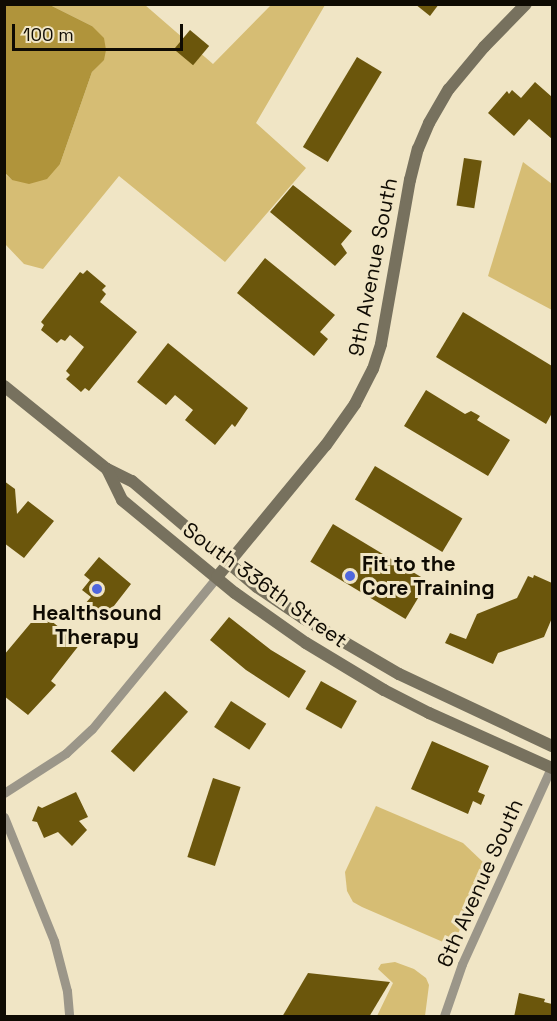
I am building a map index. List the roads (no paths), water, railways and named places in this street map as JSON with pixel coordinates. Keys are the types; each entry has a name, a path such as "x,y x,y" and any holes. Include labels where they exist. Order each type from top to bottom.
{"main road":[{"name":"9th Avenue South","path":"216,577 338,431 366,385 384,334 410,180 418,149 429,123 450,89 484,47 526,4"},
{"name":"South 336th Street","path":"4,386 107,469 132,481 276,601 376,661 552,746"},
{"name":"South 336th Street","path":"107,469 122,501 216,577 288,630 384,690 552,767"}],"street":[{"name":"9th Avenue South","path":"4,793 66,753 92,729 216,577"},
{"name":"6th Avenue South","path":"444,1017 462,964 552,767"},
{"path":"4,817 54,941 67,991 69,1017"}],"place":[{"name":"Fit to the Core Training","path":"350,576"},
{"name":"Healthsound Therapy","path":"97,589"}]}
